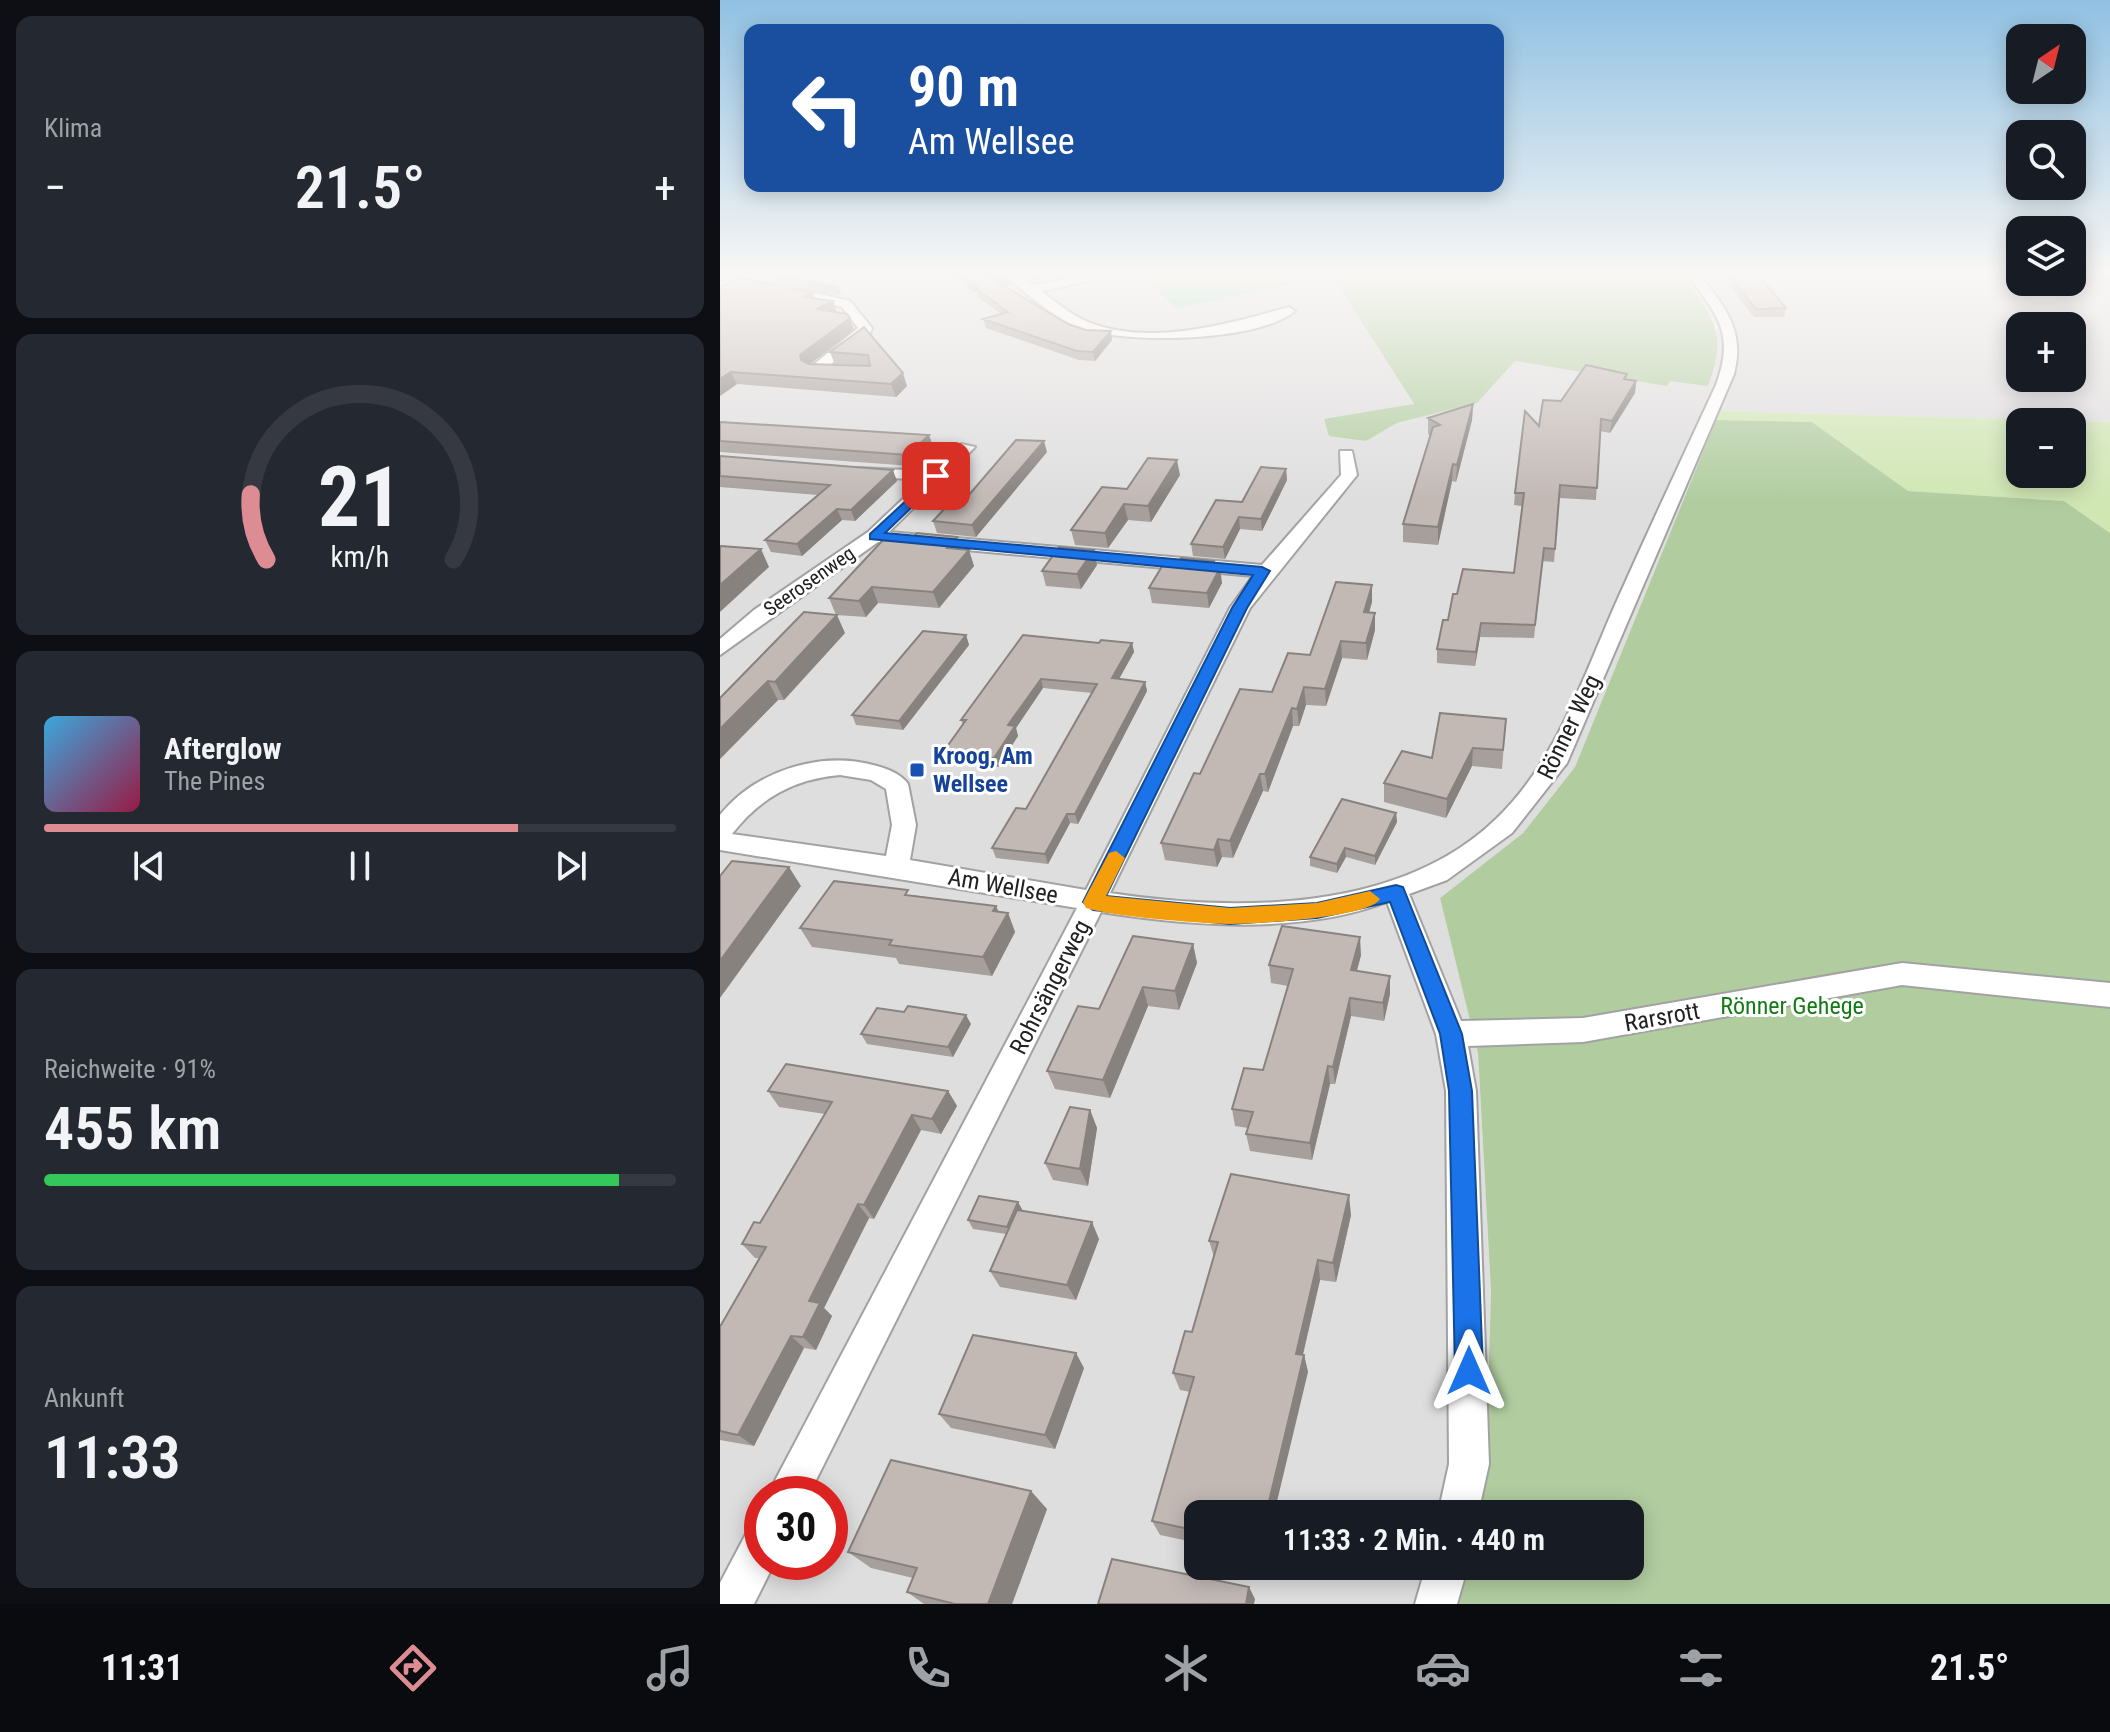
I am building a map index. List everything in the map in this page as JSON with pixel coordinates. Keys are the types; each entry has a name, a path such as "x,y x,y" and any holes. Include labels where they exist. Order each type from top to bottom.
{"street":[{"path":"840,351 814,370 856,374"},
{"name":"Rönner Weg","path":"1396,893 1473,852 1513,819 1544,783 1559,758 1707,415 1720,396 1730,351"},
{"name":"Seerosenweg","path":"720,649 761,614 874,536 967,447"},
{"name":"Rohrsängerweg","path":"797,1476 1093,902 1240,608 1262,571 1325,507 1349,475 1346,454"},
{"path":"844,469 936,476"},
{"path":"874,536 1262,571"},
{"path":"720,832 745,803 796,775 840,766 865,768 896,784 905,810 906,834 895,866"},
{"name":"Am Wellsee","path":"720,841 895,866 1093,902 1230,916 1317,910 1396,893"},
{"path":"1396,893 1451,1034 1461,1091 1469,1339 1469,1464 1461,1500"},
{"name":"Rarsrott","path":"1451,1034 1583,1030 1902,974 2110,995"},
{"path":"732,1604 744,1580"},
{"path":"1436,1604 1443,1580"}],"shaded area":[{"path":"720,351 1380,351 1414,405 1365,441 1397,423 1477,403 1515,361 1667,385 1698,351 2006,351 2006,392 2086,392 2086,351 2110,351 2110,422 2086,421 2086,408 2006,408 2006,419 1720,411 1575,767 1523,833 1440,898 1478,1053 1491,1291 1486,1463 1479,1500 1184,1500 1184,1580 1463,1580 1457,1604 720,1604"}],"green space":[{"path":"1380,351 1717,351 1708,386 1670,381 1667,386 1515,361 1477,403 1397,423 1366,441 1329,436 1324,419 1414,404"},
{"path":"1720,411 2006,419 2006,488 2086,488 2086,421 2110,422 2110,533 2064,501 1908,491 1812,422 1716,420"},
{"name":"Rönner Gehege","path":"1716,420 1812,422 1908,491 2064,501 2110,533 2110,1604 1457,1604 1463,1580 1644,1580 1644,1500 1479,1500 1486,1463 1491,1291 1478,1053 1440,898 1523,833 1575,767"}],"building":[{"path":"720,351 806,351 800,355 801,360 809,364 870,366 868,355 830,352 884,351 903,373 891,384 731,372 720,379"},
{"path":"1586,365 1627,374 1624,379 1636,381 1612,421 1601,419 1597,488 1560,485 1555,549 1544,548 1535,625 1481,623 1476,652 1437,649 1443,620 1448,620 1453,594 1457,594 1463,569 1514,573 1524,493 1515,493 1525,411 1539,426 1543,400 1561,401"},
{"path":"1473,404 1457,465 1453,464 1438,527 1403,524 1433,427 1440,425 1428,418"},
{"path":"720,422 929,435 908,455 720,441"},
{"path":"1016,440 1044,441 972,525 933,521 947,506 962,503"},
{"path":"720,456 893,470 851,510 837,509 797,544 765,540 830,485 720,476"},
{"path":"1148,458 1177,460 1148,506 1124,504 1105,533 1071,530 1102,487 1127,489"},
{"path":"1261,467 1286,469 1261,519 1239,517 1223,547 1191,544 1216,500 1242,502"},
{"path":"917,533 957,537 947,548 969,550 933,592 872,587 859,601 829,598 883,540 909,542"},
{"path":"721,546 761,549 720,585"},
{"path":"1059,547 1094,550 1077,574 1042,571"},
{"path":"1181,558 1214,561 1211,567 1220,568 1207,593 1149,588 1164,563 1177,564"},
{"path":"1336,582 1372,585 1364,612 1375,613 1366,643 1341,641 1325,689 1304,687 1297,709 1292,708 1265,774 1260,774 1230,841 1218,839 1214,850 1161,843 1194,773 1200,774 1240,689 1272,692 1288,653 1310,655"},
{"path":"804,612 837,615 775,682 768,681 720,729 720,698"},
{"path":"923,631 966,635 899,721 852,715"},
{"path":"1023,635 1099,643 1101,640 1132,643 1112,678 1145,682 1075,814 1067,814 1045,854 992,848 1016,808 1026,809 1097,684 1041,679 1008,725 1015,726 994,758 944,751 966,720 961,720"},
{"path":"1440,713 1506,719 1503,750 1473,748 1447,799 1384,783 1402,751 1432,758"},
{"path":"1342,799 1396,813 1375,856 1345,848 1337,864 1310,857"},
{"path":"732,861 789,867 720,961 720,876"},
{"path":"834,881 908,890 905,895 996,906 993,911 1008,913 983,957 889,945 892,940 800,928"},
{"path":"1282,926 1360,937 1351,970 1390,976 1383,1003 1350,998 1333,1067 1328,1066 1310,1143 1246,1134 1253,1112 1232,1109 1244,1068 1263,1070 1293,969 1269,965"},
{"path":"1133,936 1193,944 1175,991 1143,987 1103,1080 1047,1071 1078,1006 1099,1009"},
{"path":"908,1006 966,1015 948,1047 861,1034 877,1008 904,1012"},
{"path":"786,1064 948,1091 932,1119 912,1115 864,1205 858,1204 809,1301 820,1303 803,1337 791,1336 738,1435 720,1431 720,1325 766,1247 742,1244 754,1222 760,1223 832,1102 768,1091"},
{"path":"1070,1107 1090,1110 1080,1169 1045,1163"},
{"path":"1231,1174 1349,1195 1333,1263 1318,1260 1296,1354 1304,1355 1269,1500 1184,1500 1184,1528 1152,1521 1194,1377 1173,1373 1185,1331 1192,1332 1218,1242 1209,1241"},
{"path":"979,1196 1018,1202 1007,1227 968,1220"},
{"path":"1017,1210 1092,1222 1067,1285 990,1271"},
{"path":"973,1335 1076,1353 1045,1435 939,1414"},
{"path":"891,1460 1031,1491 988,1604 955,1604 907,1592 917,1568 848,1552"},
{"path":"1112,1559 1184,1574 1184,1580 1215,1580 1249,1587 1246,1604 1098,1604"}],"slow traffic":[{"path":"1116,858 1093,902 1230,916 1317,910 1370,899"}],"place":[{"name":"Kroog, Am Wellsee","path":"917,770"}],"route":[{"path":"936,476 874,536 1262,571 1240,608 1093,902 1230,916 1317,910 1396,893 1451,1034 1461,1091 1469,1371"}]}
